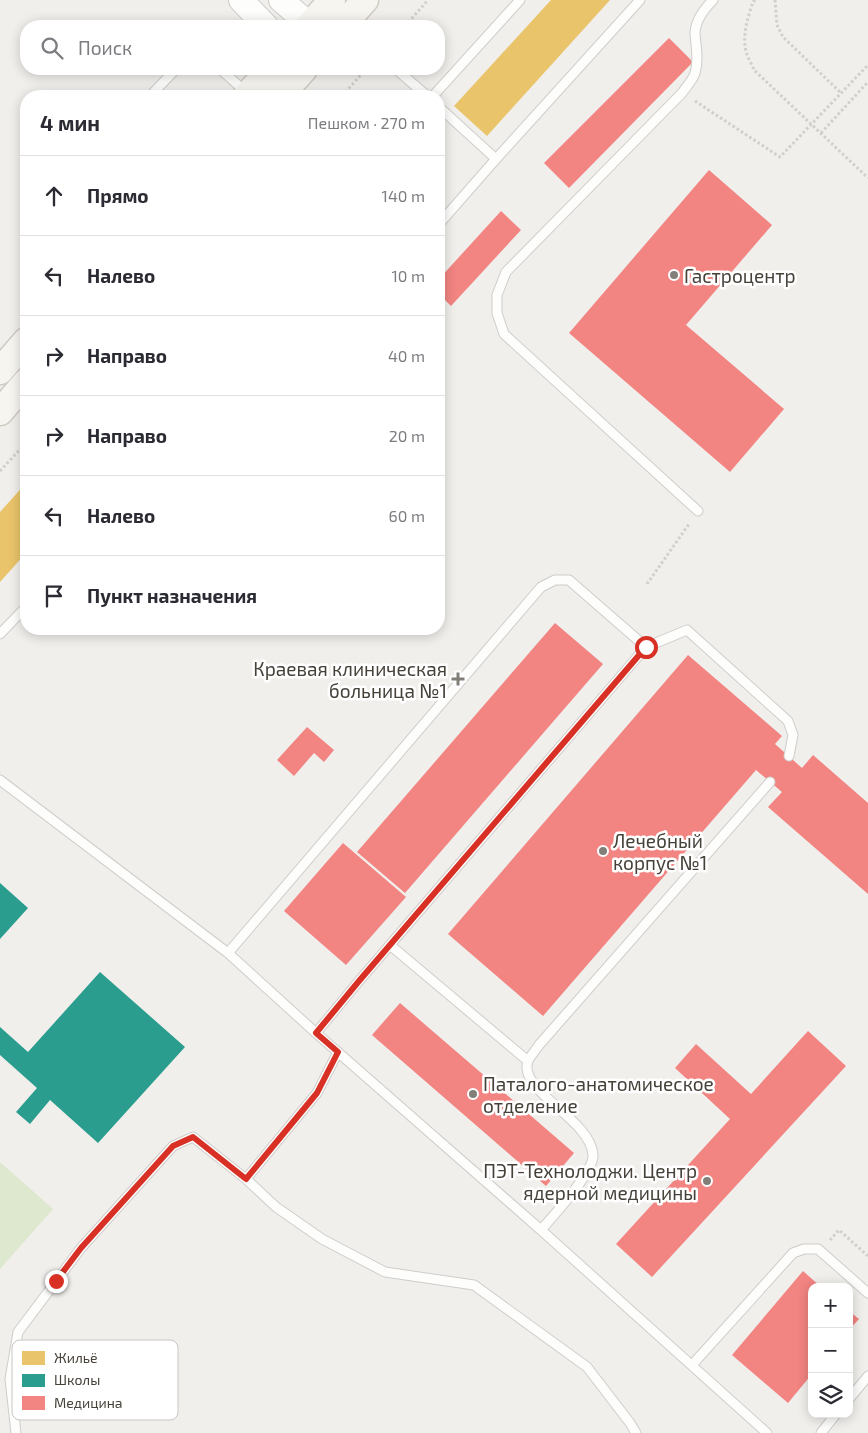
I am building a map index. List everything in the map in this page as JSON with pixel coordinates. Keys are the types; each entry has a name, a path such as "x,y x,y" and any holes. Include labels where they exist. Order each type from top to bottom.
{"main road":[{"path":"315,20 332,0"},
{"path":"350,20 365,0"},
{"path":"252,90 265,75"},
{"path":"285,90 299,75"},
{"path":"0,371 20,348"},
{"path":"0,412 20,389"}],"street":[{"path":"241,0 260,20"},
{"path":"281,0 303,20"}],"lane":[{"path":"438,90 520,0"},
{"path":"445,217 640,0"},
{"path":"698,511 504,334 497,313 497,295 506,272 682,93 695,74 697,52 695,32 700,16 713,0"},
{"path":"156,90 170,75"},
{"path":"226,75 242,90"},
{"path":"403,75 420,90"},
{"path":"445,112 496,159"},
{"path":"228,953 541,587 554,580 569,580 646,647"},
{"path":"0,634 20,613"},
{"path":"316,1033 646,647 687,630 788,721 793,734 789,756"},
{"path":"0,780 228,953 767,1433"},
{"path":"541,1230 579,1183 588,1169 593,1156 588,1139 579,1126 539,1090 528,1074 528,1061 539,1045 770,782"},
{"path":"390,945 528,1061"},
{"path":"246,1179 317,1093 338,1052"},
{"path":"17,1340 18,1332 81,1248 173,1146 193,1137 246,1179 276,1207 322,1239 385,1272 474,1285 588,1367 636,1433"},
{"path":"692,1365 793,1254 804,1249 820,1250 868,1293"},
{"path":"12,1367 10,1379 12,1397"},
{"path":"853,1394 868,1376"},
{"path":"821,1433 833,1418"},
{"path":"15,1420 16,1433"}],"path":[{"path":"410,20 428,0"},
{"path":"755,0 747,20 746,37 746,51 754,70 868,178"},
{"path":"774,0 777,26 783,37 841,93"},
{"path":"682,93 780,157 868,65"},
{"path":"347,90 361,75"},
{"path":"821,133 868,82"},
{"path":"0,471 20,449"},
{"path":"647,584 698,511"},
{"path":"820,1250 839,1230 868,1256"}],"green space":[{"path":"0,1162 53,1209 0,1269"}],"building: Жильё":[{"path":"551,0 610,0 487,136 454,106"},
{"path":"20,490 20,560 0,582 0,512"}],"building: Школы":[{"path":"0,883 28,908 0,939"},
{"path":"100,972 185,1047 98,1143 50,1100 30,1124 16,1112 37,1088 0,1055 0,1027 28,1052"}],"building: Медицина":[{"path":"669,38 693,62 569,188 544,163"},
{"name":"Гастроцентр","path":"709,170 772,225 686,325 784,409 730,472 569,333"},
{"path":"501,211 521,230 451,306 445,300 445,272"},
{"path":"555,623 603,664 405,893 357,852"},
{"name":"Лечебный корпус №1","path":"688,655 782,736 775,744 802,768 813,755 868,803 868,894 768,807 782,792 756,770 543,1016 448,934"},
{"path":"307,727 334,750 324,762 314,753 294,776 277,760"},
{"path":"343,843 406,897 346,965 284,911"},
{"name":"Паталого-анатомическое отделение","path":"400,1003 574,1153 546,1186 372,1035"},
{"name":"ПЭТ-Технолоджи. Центр ядерной медицины","path":"808,1031 846,1066 652,1277 616,1244 730,1119 675,1068 696,1044 751,1094"},
{"path":"803,1271 816,1283 808,1283 808,1379 788,1403 732,1355"},
{"path":"853,1314 859,1319 853,1326"}],"place":[{"name":"Гастроцентр","path":"674,275"},
{"name":"Краевая клиническая больница №1","path":"458,679"},
{"name":"Лечебный корпус №1","path":"603,851"},
{"name":"Паталого-анатомическое отделение","path":"473,1094"},
{"name":"ПЭТ-Технолоджи. Центр ядерной медицины","path":"707,1181"}],"route":[{"path":"56,1281 81,1248 173,1146 193,1137 246,1179 317,1093 338,1052 316,1033 646,647"}]}
